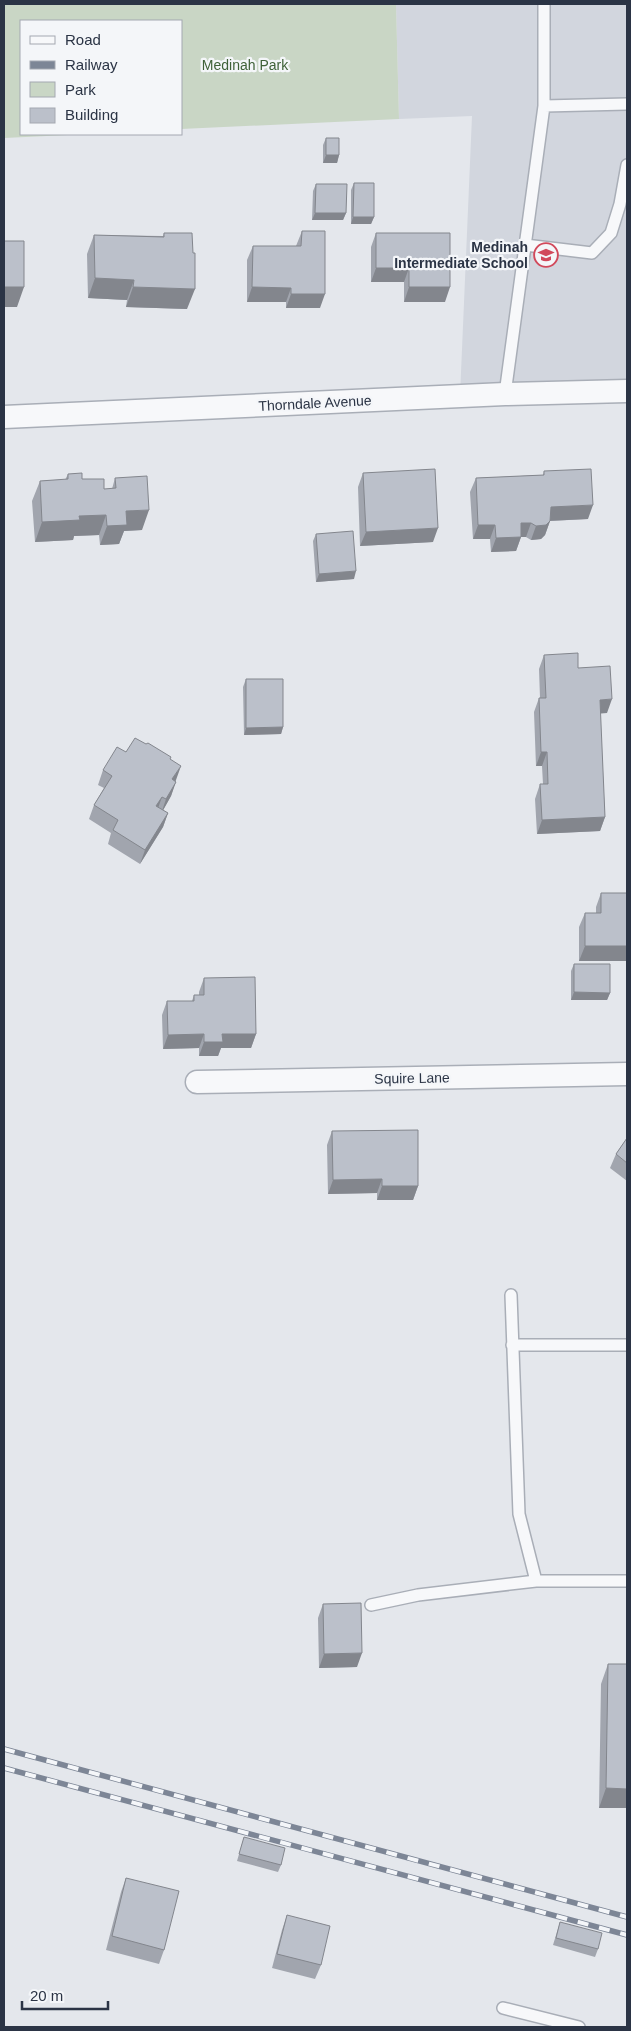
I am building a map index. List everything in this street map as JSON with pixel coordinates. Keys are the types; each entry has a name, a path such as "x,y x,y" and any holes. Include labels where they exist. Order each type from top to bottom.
{"street":[{"name":"Thorndale Avenue","path":"4,417 505,394 627,392"},
{"name":"Squire Lane","path":"197,1082 627,1074"}],"lane":[{"path":"505,394 544,106 544,4"},
{"path":"544,106 627,104"},
{"path":"525,245 592,253 611,233 620,204 627,165"},
{"path":"511,1295 519,1514 536,1582"},
{"path":"512,1345 627,1345"},
{"path":"371,1605 418,1596 536,1582 627,1582"},
{"path":"502,2008 579,2027"}],"shaded area":[{"name":"Medinah Intermediate School","path":"396,4 627,4 627,392 460,396 472,116 399,119"}],"green space":[{"name":"Medinah Park","path":"4,4 396,4 399,119 182,129 182,20 20,20 20,135 68,135 4,138"}],"building":[{"path":"326,138 339,138 339,155 326,155"},
{"path":"354,183 374,183 374,217 353,217"},
{"path":"316,184 347,184 346,213 315,213"},
{"path":"302,231 325,231 325,294 291,294 291,288 252,287 253,246 301,246"},
{"path":"164,233 192,233 193,253 195,253 195,289 133,287 134,280 95,278 94,235 164,237"},
{"path":"376,233 450,233 450,287 409,287 409,268 376,268"},
{"path":"4,241 24,241 24,287 4,287"},
{"path":"435,469 438,528 366,532 363,473"},
{"path":"591,469 593,505 551,507 550,521 546,525 536,526 531,523 521,523 521,537 496,538 495,525 478,525 476,478 544,475 544,471"},
{"path":"82,473 82,479 104,479 104,489 116,488 115,478 147,476 149,510 126,511 127,525 107,526 106,515 79,516 80,520 42,522 40,481 68,479 68,474"},
{"path":"353,531 356,571 319,574 316,534"},
{"path":"578,653 578,668 610,666 612,699 600,700 605,817 542,820 540,784 548,784 547,752 541,752 539,698 546,698 544,655"},
{"path":"246,679 283,679 283,727 246,728"},
{"path":"135,738 146,744 148,743 171,757 170,759 181,766 172,779 176,782 166,799 162,797 156,806 168,813 145,850 113,830 118,820 94,805 112,776 103,770 117,747 126,752"},
{"path":"601,893 627,893 627,946 585,946 585,913 601,913"},
{"path":"574,964 610,964 610,993 574,992"},
{"path":"255,977 256,1034 222,1034 223,1042 204,1042 204,1034 168,1035 167,1001 194,1001 194,995 204,995 204,978"},
{"path":"418,1130 418,1186 382,1186 382,1179 333,1180 332,1131"},
{"path":"627,1138 627,1163 616,1154"},
{"path":"361,1603 362,1653 324,1654 323,1604"},
{"path":"608,1664 627,1664 627,1789 606,1788"},
{"path":"244,1837 285,1848 281,1865 239,1854"},
{"path":"126,1878 179,1891 164,1950 112,1936"},
{"path":"287,1915 330,1926 321,1965 277,1954"},
{"path":"560,1922 602,1933 598,1949 556,1938"}],"railway":[{"path":"4,1749 627,1917"},
{"path":"4,1768 627,1935"}],"place":[{"name":"Medinah Intermediate School","path":"546,255"}]}
